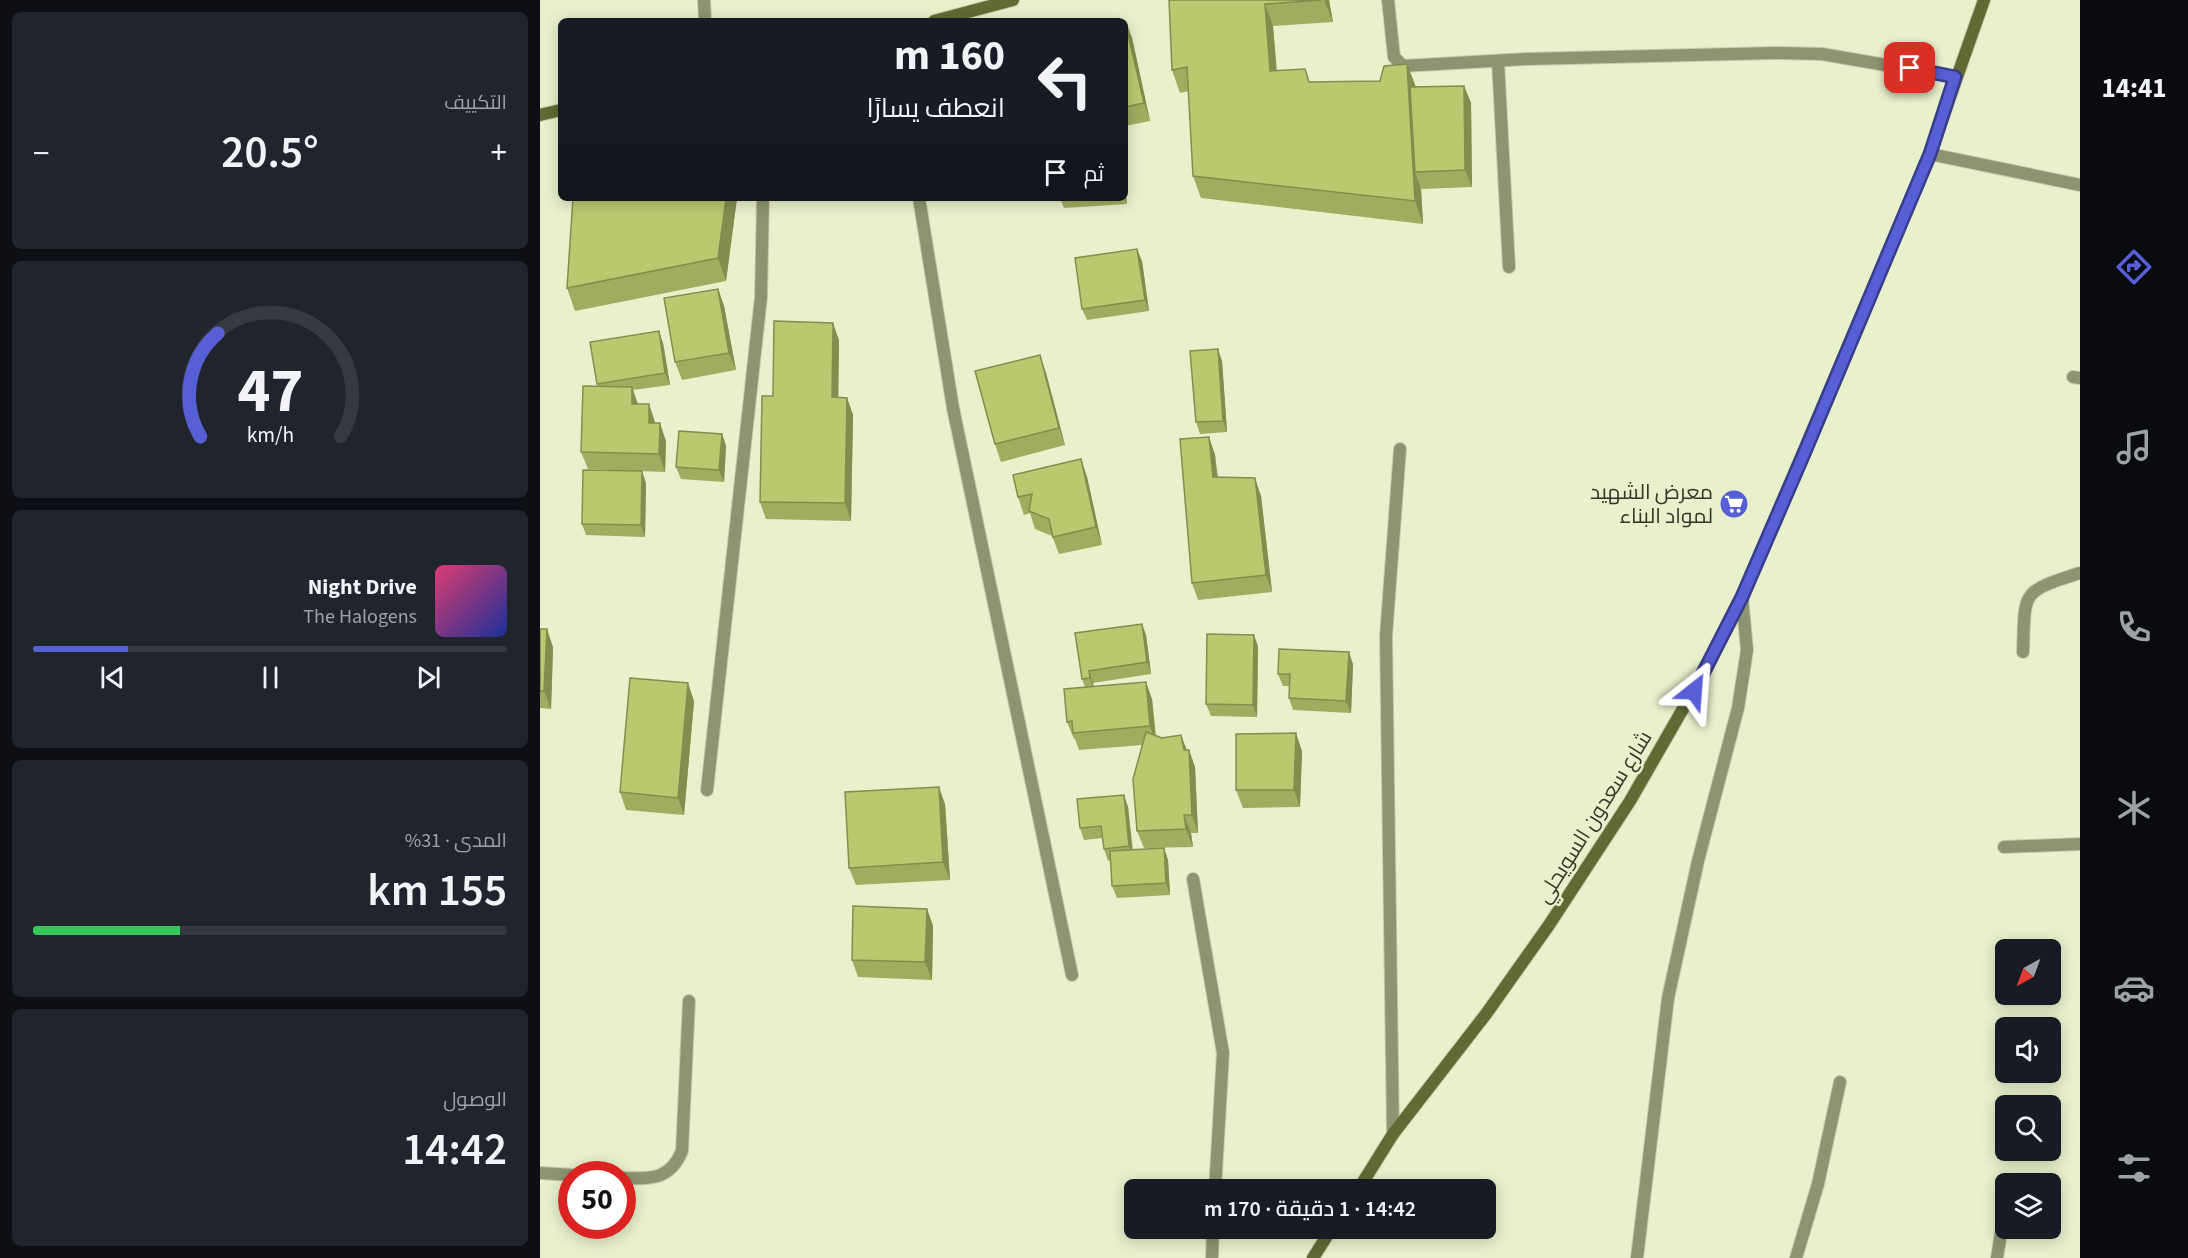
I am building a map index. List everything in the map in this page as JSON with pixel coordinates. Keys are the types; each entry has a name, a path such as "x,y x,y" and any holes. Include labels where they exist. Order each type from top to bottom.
{"main road":[{"path":"945,18 1013,0"},
{"name":"شارع سعدون السويحلي","path":"1365,1179 1393,1134 1518,970 1630,801 1692,694 1742,597 1930,154 1955,77 1984,0"},
{"path":"540,115 558,111"},
{"path":"1313,1258 1325,1239"}],"street":[{"path":"704,0 705,18"},
{"path":"1388,0 1395,57 1399,64 1408,67 1498,60 1775,53 1822,54 1955,77"},
{"path":"1498,60 1509,267"},
{"path":"1930,154 2080,185"},
{"path":"707,790 759,309 763,201"},
{"path":"920,201 953,408 1072,975"},
{"path":"1393,1134 1386,636 1400,449"},
{"path":"2023,652 2024,603 2030,592 2041,585 2080,573"},
{"path":"1637,1258 1668,998 1698,861 1738,708 1747,650 1742,597"},
{"path":"2004,847 2080,844"},
{"path":"1193,879 1223,1053 1216,1179"},
{"path":"636,1178 666,1174 676,1165 682,1151 689,1001"},
{"path":"1796,1258 1818,1184 1840,1082"},
{"path":"540,1173 558,1174"},
{"path":"1212,1258 1213,1239"},
{"path":"1998,1258 2001,1239"}],"building":[{"path":"1169,0 1321,0 1265,4 1270,71 1305,69 1309,82 1380,81 1384,66 1407,64 1415,201 1193,176 1187,67 1172,70"},
{"path":"1128,34 1144,103 1128,106"},
{"path":"1464,86 1465,170 1415,172 1410,87"},
{"path":"573,201 726,201 718,258 567,288"},
{"path":"1137,249 1145,300 1082,309 1075,258"},
{"path":"718,289 729,353 675,362 664,298"},
{"path":"774,321 833,323 832,397 847,398 845,503 760,502 762,396 773,396"},
{"path":"659,331 665,373 597,384 590,342"},
{"path":"1218,349 1223,421 1196,422 1190,351"},
{"path":"1040,355 1059,428 995,444 975,371"},
{"path":"583,386 632,387 632,404 649,404 649,423 660,423 659,454 581,452"},
{"path":"679,431 722,434 719,470 676,467"},
{"path":"1209,437 1213,477 1255,478 1266,575 1192,583 1180,439"},
{"path":"1081,459 1096,527 1053,537 1049,519 1029,511 1032,494 1018,497 1013,475"},
{"path":"583,470 642,471 641,525 582,524"},
{"path":"1142,624 1147,662 1089,671 1090,678 1082,679 1075,633"},
{"path":"540,629 547,629 544,691 540,691"},
{"path":"1207,634 1254,635 1253,705 1206,704"},
{"path":"1279,649 1349,652 1346,701 1289,698 1290,674 1278,674"},
{"path":"630,678 688,683 678,798 620,792"},
{"path":"1146,682 1150,726 1073,733 1072,721 1067,722 1064,689"},
{"path":"1146,732 1162,738 1181,735 1184,750 1189,750 1192,815 1184,815 1186,829 1137,831 1133,779"},
{"path":"1296,733 1294,790 1236,790 1236,734"},
{"path":"939,787 943,862 849,868 845,792"},
{"path":"1124,795 1129,846 1104,849 1101,826 1080,828 1077,799"},
{"path":"1164,848 1166,883 1112,886 1110,851"},
{"path":"853,906 927,909 925,962 852,960"}],"place":[{"name":"معرض الشهيد لمواد البناء","path":"1734,504"}],"route":[{"path":"1694,691 1742,597 1930,154 1955,77 1910,68"}]}
